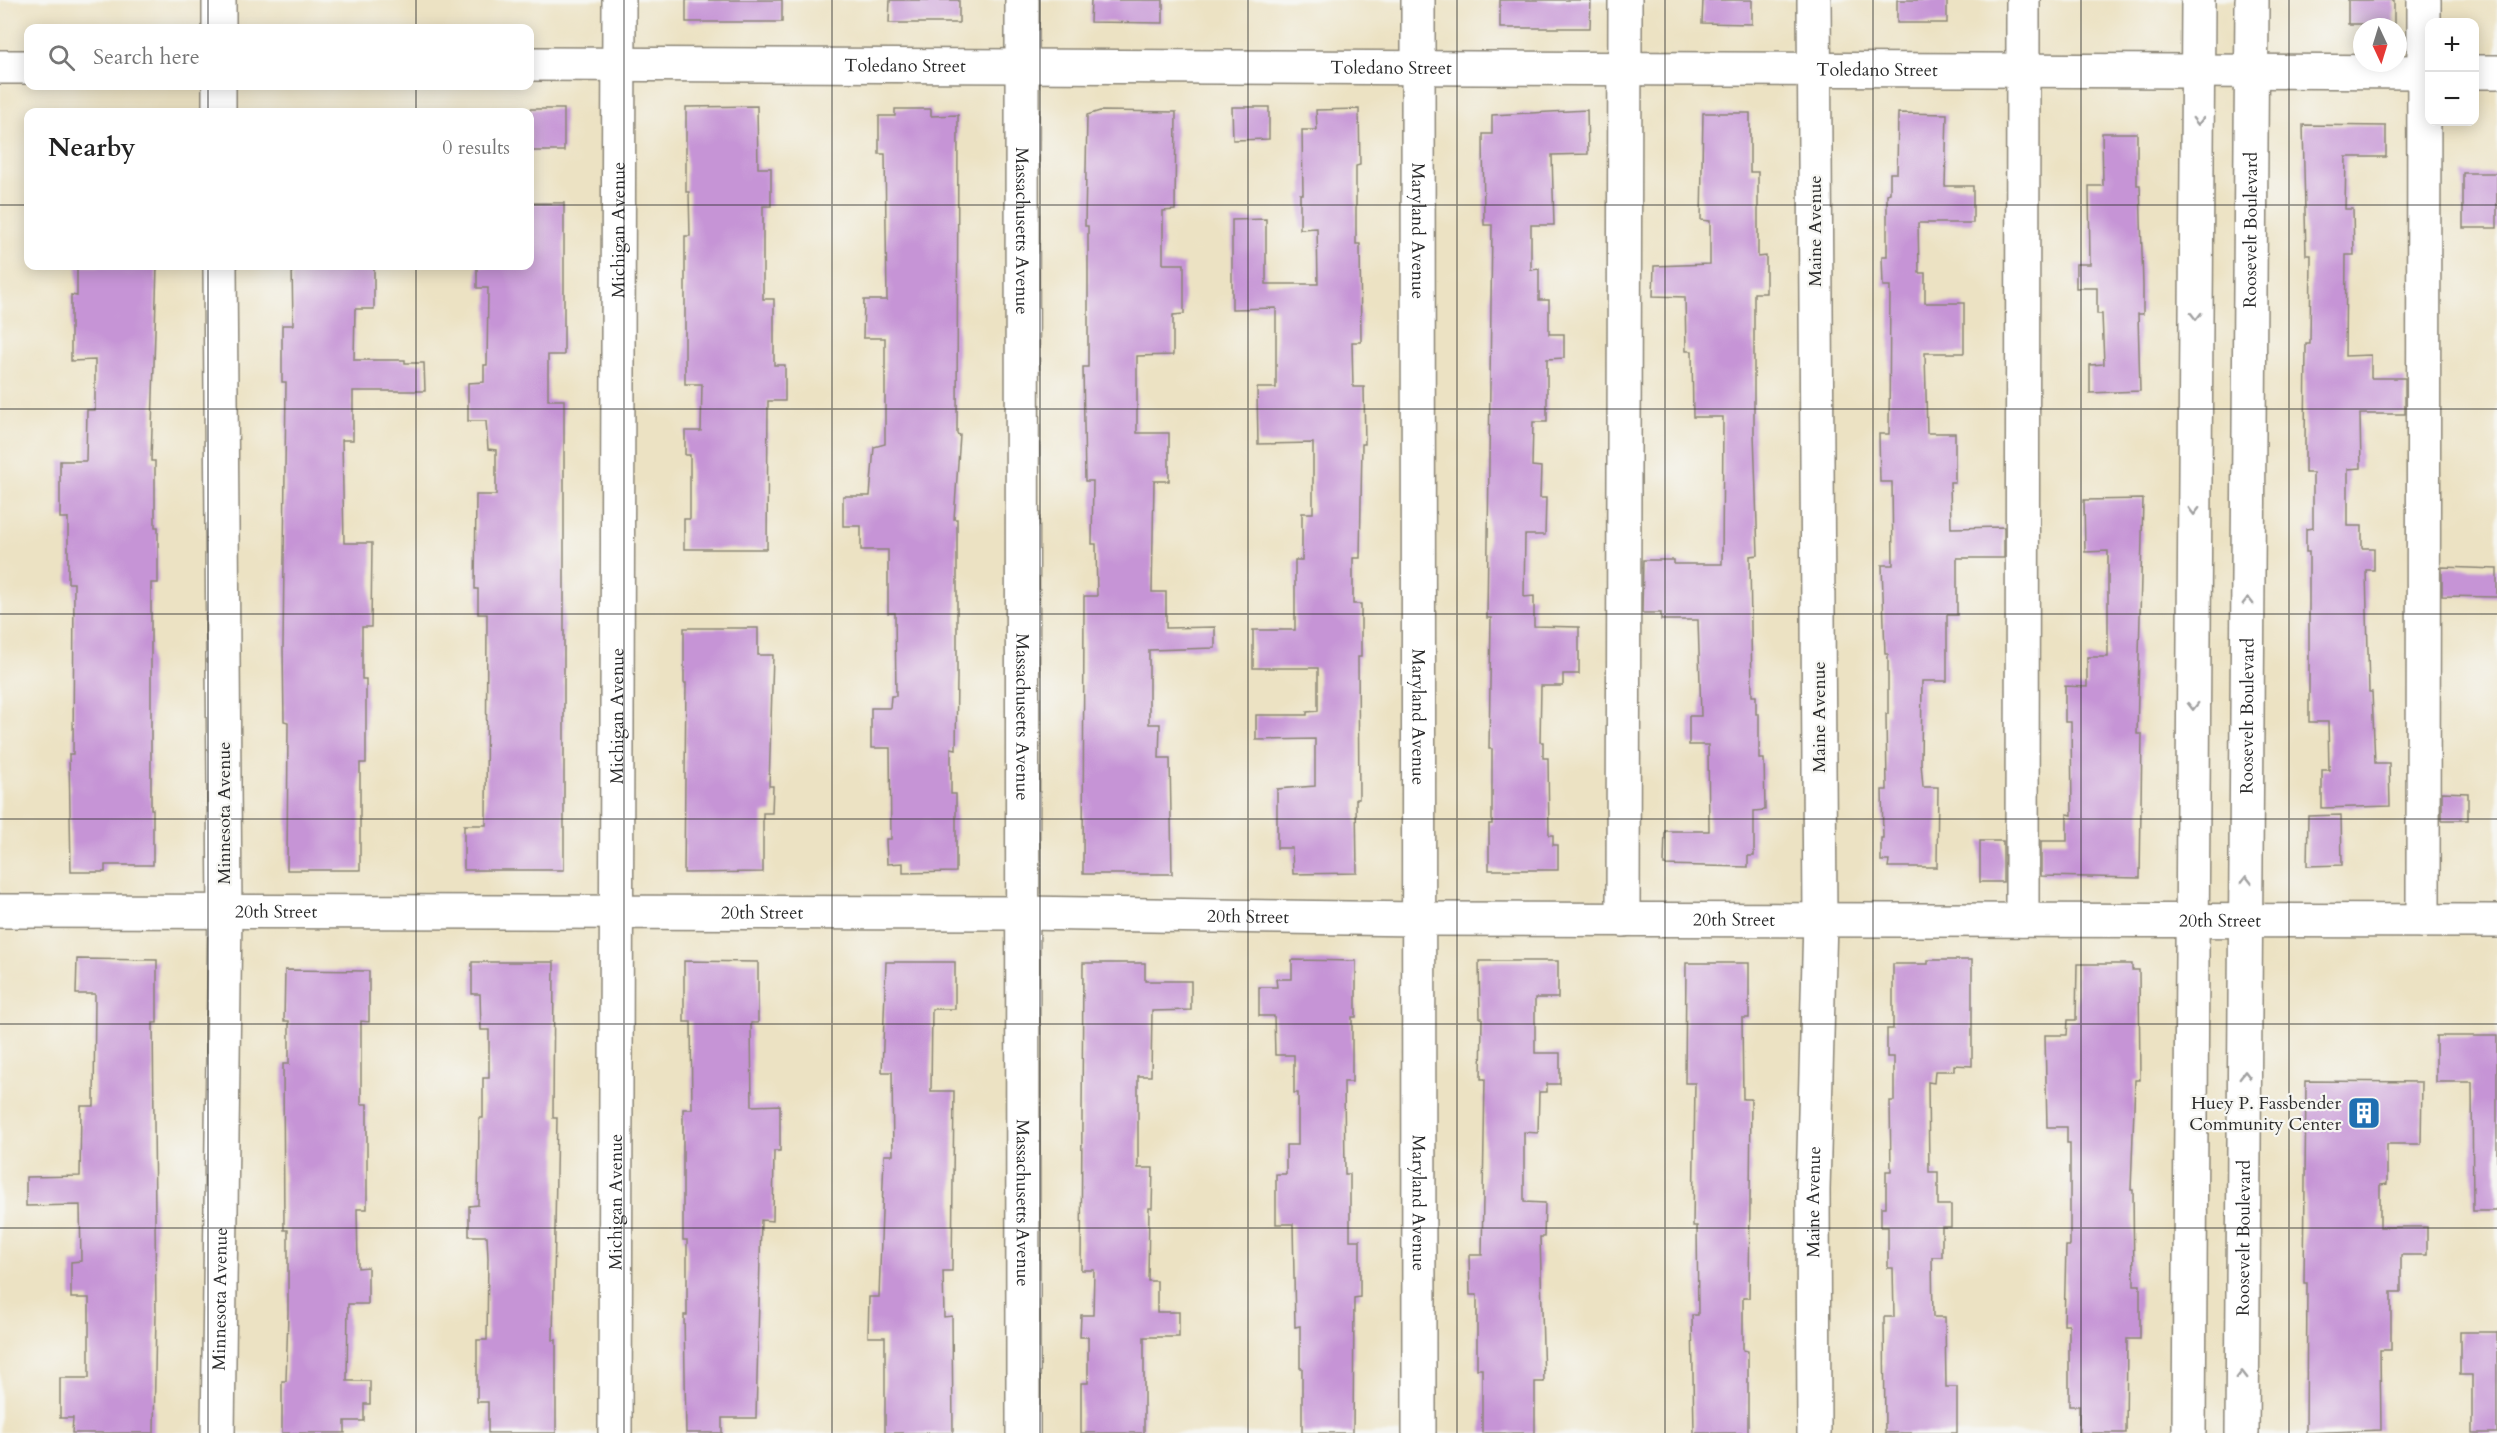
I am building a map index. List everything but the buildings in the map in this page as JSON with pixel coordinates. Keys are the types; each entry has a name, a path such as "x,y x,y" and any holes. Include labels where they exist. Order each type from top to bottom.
{"street":[{"path":"219,0 219,24"},
{"name":"Michigan Avenue","path":"615,1433 619,0"},
{"name":"Massachusetts Avenue","path":"1022,0 1023,1433"},
{"name":"Maryland Avenue","path":"1418,0 1419,1433"},
{"path":"1623,920 1626,0"},
{"name":"Maine Avenue","path":"1814,0 1820,920 1813,1190 1814,1433"},
{"path":"2022,920 2023,0"},
{"path":"2189,1433 2198,0"},
{"name":"Roosevelt Boulevard","path":"2242,1433 2252,0"},
{"path":"2424,0 2425,24"},
{"name":"Toledano Street","path":"534,64 2425,72"},
{"path":"0,68 24,67"},
{"path":"2479,72 2497,72"},
{"path":"219,90 219,108"},
{"path":"2423,921 2427,126"},
{"name":"Minnesota Avenue","path":"218,1433 225,912 220,270"},
{"name":"20th Street","path":"0,911 1023,913 1623,920 2497,921"}],"place":[{"name":"Huey P. Fassbender Community Center","path":"2364,1113"}]}
